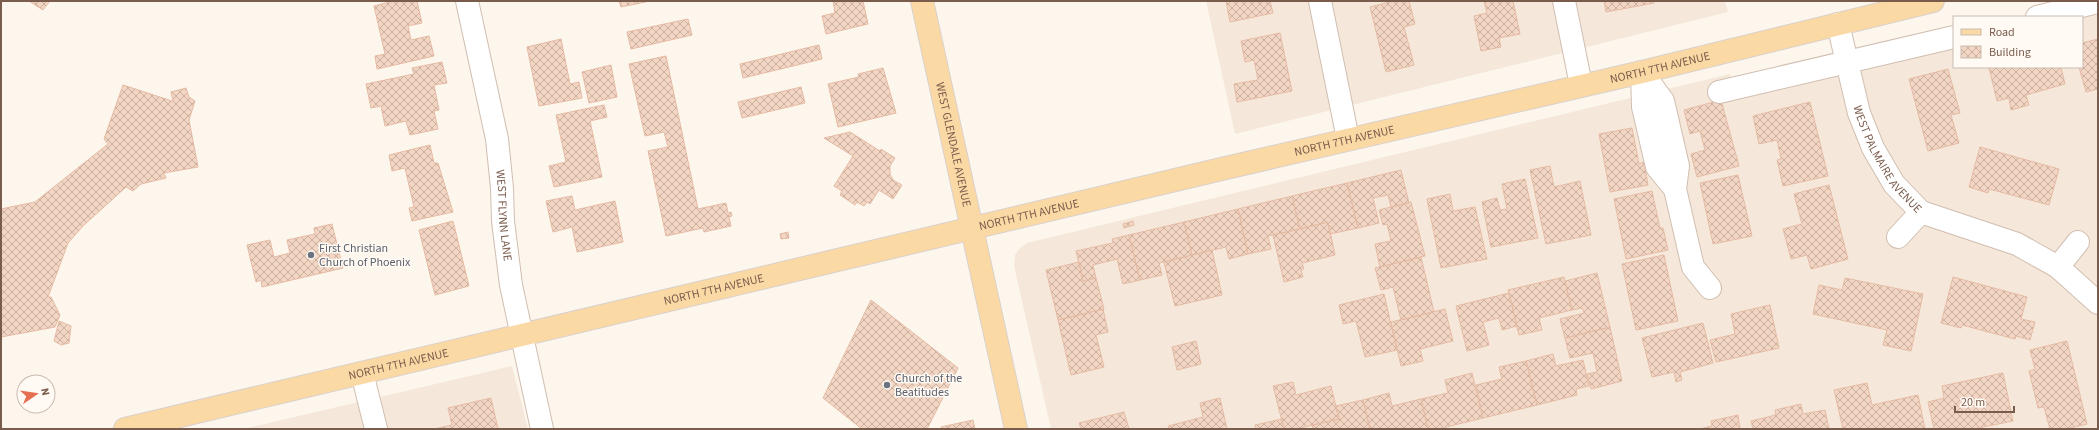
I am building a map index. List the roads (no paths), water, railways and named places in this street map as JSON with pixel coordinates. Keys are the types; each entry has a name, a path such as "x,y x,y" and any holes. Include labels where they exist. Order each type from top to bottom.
{"main road":[{"name":"WEST GLENDALE AVENUE","path":"922,1 1016,429"},
{"name":"NORTH 7TH AVENUE","path":"125,429 1581,85 1642,72 1933,1"}],"street":[{"name":"WEST FLYNN LANE","path":"466,1 497,139 502,188 503,221 511,285 542,429"},
{"path":"1320,1 1348,140"},
{"path":"1564,1 1581,85"},
{"path":"2041,16 2098,2"},
{"name":"WEST PALMAIRE AVENUE","path":"1838,24 1859,113 1873,148 1894,184 1921,212 2017,244 2058,267 2098,303"},
{"path":"1719,92 1953,37"},
{"path":"1642,72 1663,101 1678,166 1675,189 1693,267 1710,288"},
{"path":"1898,236 1921,212"},
{"path":"2058,267 2078,242"},
{"path":"362,373 376,429"}],"place":[{"name":"First Christian Church of Phoenix","path":"311,255"},
{"name":"Church of the Beatitudes","path":"887,385"}]}
